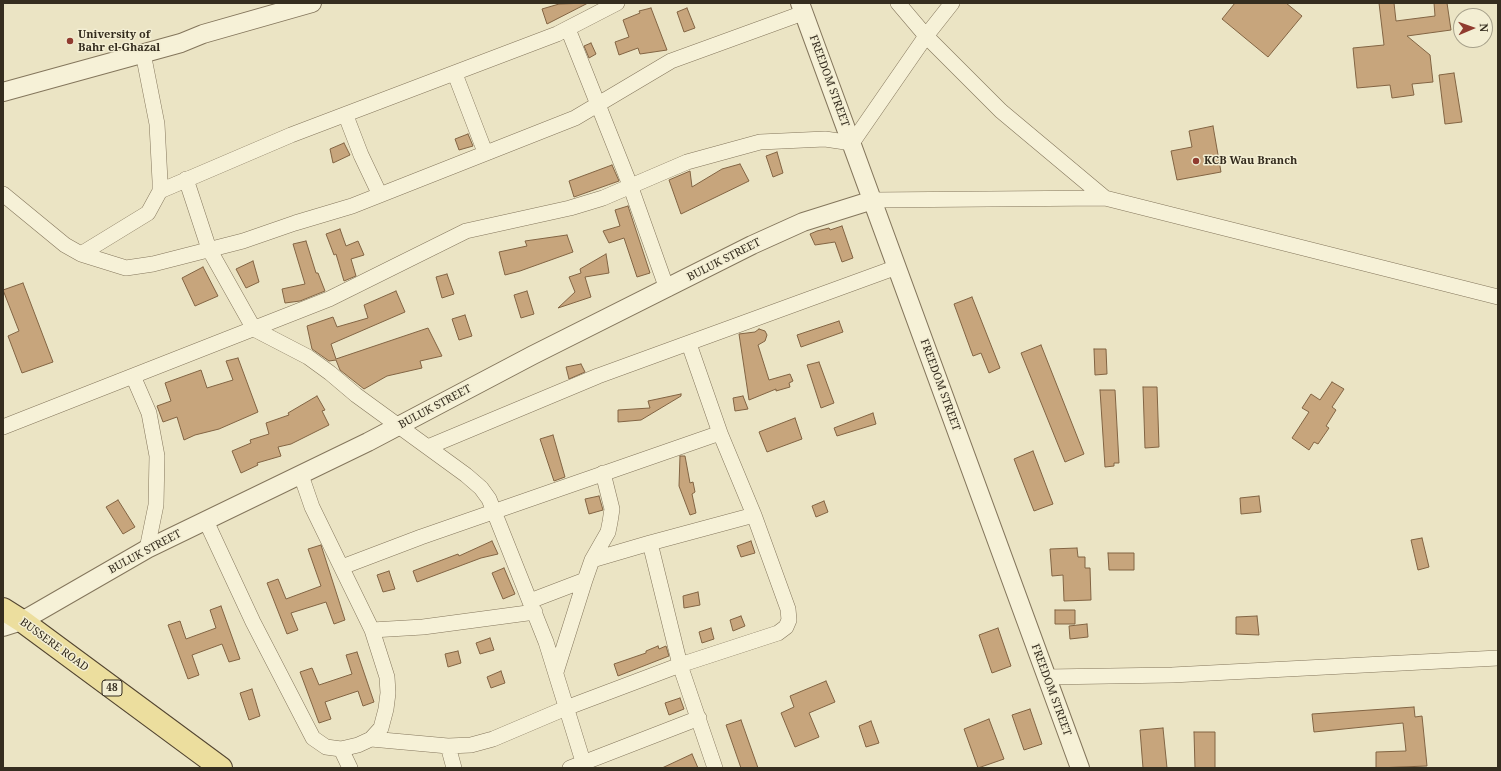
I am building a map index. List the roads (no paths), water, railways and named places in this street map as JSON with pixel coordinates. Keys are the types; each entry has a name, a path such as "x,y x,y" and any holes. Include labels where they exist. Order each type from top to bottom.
{"main road":[{"name":"BUSSERE ROAD","path":"3,609 13,624 221,768"}],"street":[{"path":"3,92 181,43 203,34 312,3"},
{"path":"160,191 291,136 455,74 568,29 617,3"},
{"path":"898,3 926,36 1001,111 1105,198"},
{"path":"3,427 329,299 466,230 570,208 603,198 630,185 687,162 760,142 825,139 852,144 926,36 952,3"},
{"path":"3,194 65,245 81,254 126,268 153,264 243,241 380,195 485,152 534,135 575,118 672,61 802,8"},
{"name":"FREEDOM STREET","path":"802,8 1080,768"},
{"path":"568,29 630,185 667,289"},
{"path":"81,254 148,213 160,191 157,124 143,53"},
{"path":"455,74 485,152"},
{"path":"346,116 360,155 380,195"},
{"path":"186,179 209,249 254,329 308,357 356,395 400,426 481,488 496,512 556,672 579,766 699,718"},
{"path":"873,200 1105,198 1498,297"},
{"name":"BULUK STREET","path":"13,624 147,549 400,426 533,355 752,245 803,222 873,200"},
{"path":"428,447 592,379 897,267"},
{"path":"371,739 448,746 471,745 493,739 566,708 680,665 778,633 786,627 789,620 788,609 754,516 720,433 688,344"},
{"path":"133,376 149,413 157,456 156,505 147,549"},
{"path":"342,567 392,547 720,433"},
{"path":"556,672 584,580 592,560 608,532 612,509 604,473"},
{"path":"206,521 253,622 313,738 326,747 341,749 358,745 371,739 380,728 386,709 388,693 387,677 372,630 312,507 301,475"},
{"path":"592,560 650,543 754,516"},
{"path":"650,543 680,665 715,768"},
{"path":"372,630 423,627 532,606 584,580"},
{"path":"1047,678 1172,675 1498,658"},
{"path":"448,746 454,768"},
{"path":"341,749 350,768"}],"place":[{"name":"University of Bahr el-Ghazal","path":"70,41"},
{"name":"KCB Wau Branch","path":"1196,161"}]}
